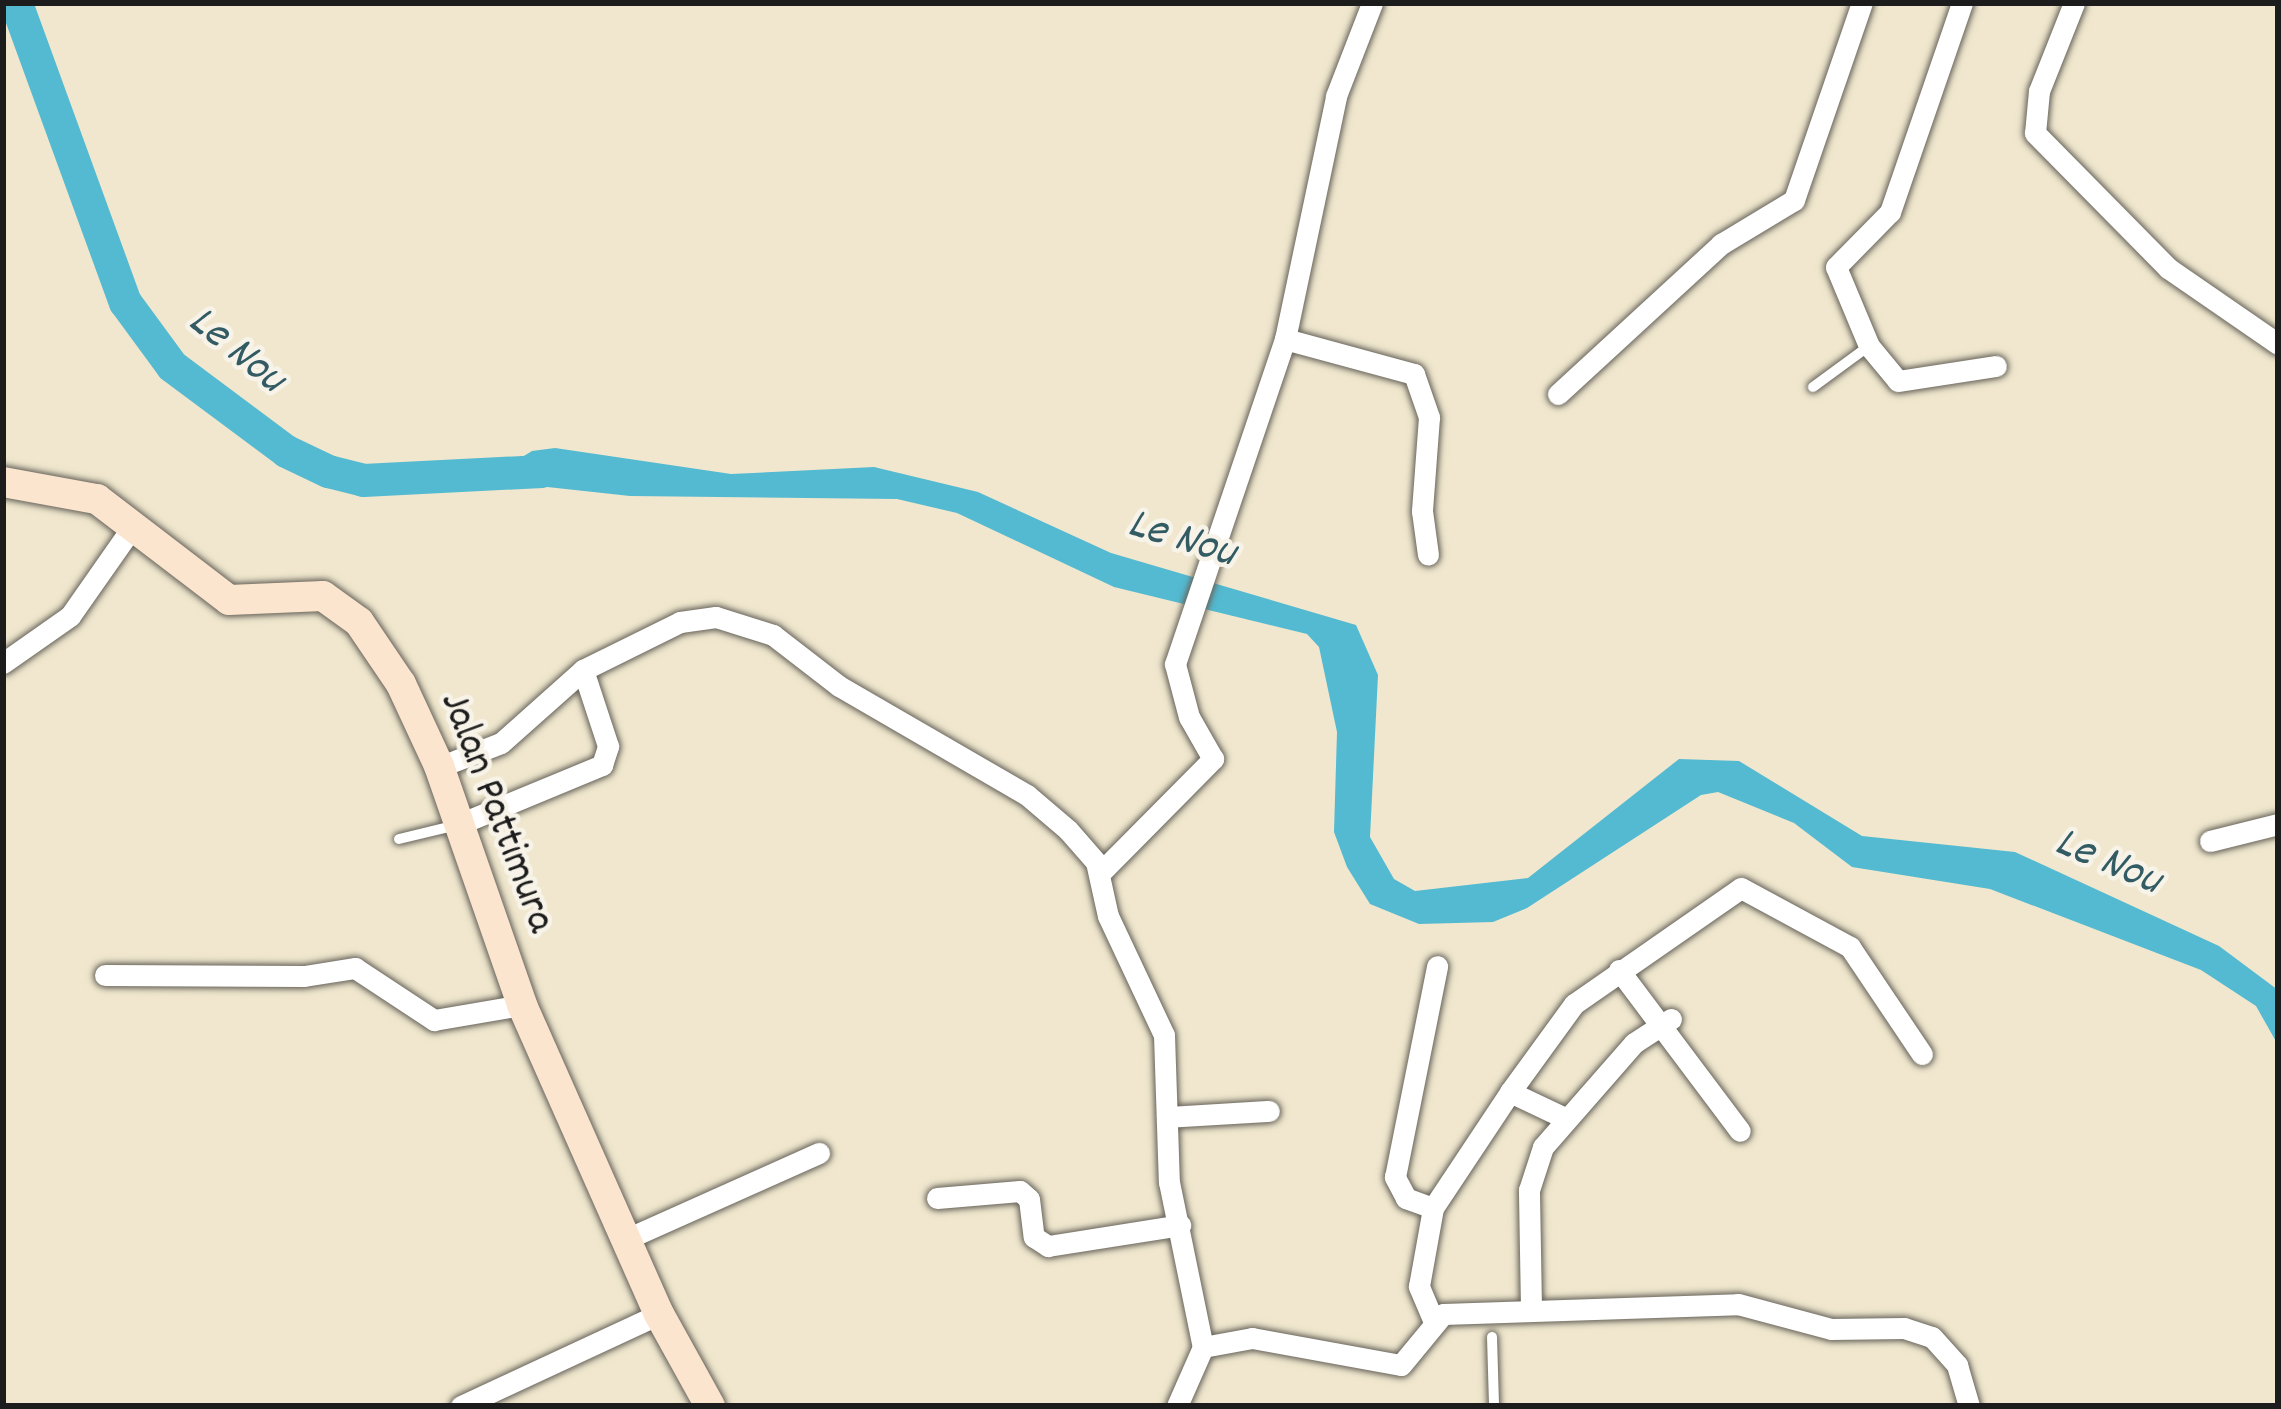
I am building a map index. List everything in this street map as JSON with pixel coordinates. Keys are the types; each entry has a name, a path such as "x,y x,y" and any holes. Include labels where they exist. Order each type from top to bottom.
{"main road":[{"name":"Jalan Pattimura","path":"3,482 98,499 229,600 305,594 342,605 401,684 440,767 522,1006 631,1237 659,1314 710,1406"}],"street":[{"path":"1100,873 1213,759 1189,717 1175,664 1285,339 1336,96 1372,3"},
{"path":"1558,394 1721,244 1794,200 1862,3"},
{"path":"1962,3 1890,212 1875,233 1838,256 1869,346 1898,381 1996,365"},
{"path":"2074,3 2039,91 2035,133 2168,268 2278,344"},
{"path":"1285,339 1414,374 1429,417 1421,511 1428,555"},
{"path":"3,663 70,616 133,526"},
{"path":"440,767 501,743 583,670 680,622 716,617 773,635 839,686 1027,795 1068,830 1100,873 1108,916 1164,1035 1167,1118 1180,1225 1203,1347 1177,1406"},
{"path":"462,823 602,765 608,746 583,670"},
{"path":"2210,841 2278,824"},
{"path":"1434,1322 1419,1286 1433,1208 1568,1010 1619,970 1748,890 1850,947 1922,1054"},
{"path":"1433,1208 1406,1198 1395,1177 1437,966"},
{"path":"105,975 304,976 355,968 434,1020 522,1006"},
{"path":"1619,970 1663,1022 1740,1131"},
{"path":"1531,1308 1529,1190 1543,1148 1663,1022"},
{"path":"1510,1092 1568,1119"},
{"path":"1167,1118 1269,1111"},
{"path":"631,1237 819,1154"},
{"path":"937,1198 1020,1191 1029,1199 1034,1237 1048,1246 1180,1225"},
{"path":"1203,1347 1264,1339 1314,1355 1401,1365 1434,1322 1480,1308 1738,1304 1832,1329 1904,1328 1945,1347 1969,1406"},
{"path":"461,1406 659,1314"}],"lane":[{"path":"1813,386 1869,346"},
{"path":"399,838 462,823"},
{"path":"1492,1336 1493,1406"}],"water":[{"path":"555,448 731,474 874,467 978,492 1111,553 1356,625 1378,675 1370,837 1394,879 1415,891 1528,878 1679,759 1739,761 1862,836 2015,852 2219,946 2278,990 2278,1045 2256,1006 2201,970 1990,889 1852,867 1794,823 1718,792 1701,795 1527,908 1493,922 1419,924 1370,904 1347,867 1334,832 1337,732 1319,647 1307,634 1114,587 957,513 897,499 630,496 529,485 498,472 532,451"}],"waterway":[{"name":"Le Nou","path":"16,3 125,302 172,366 286,451 328,471 363,480 542,471"}]}
